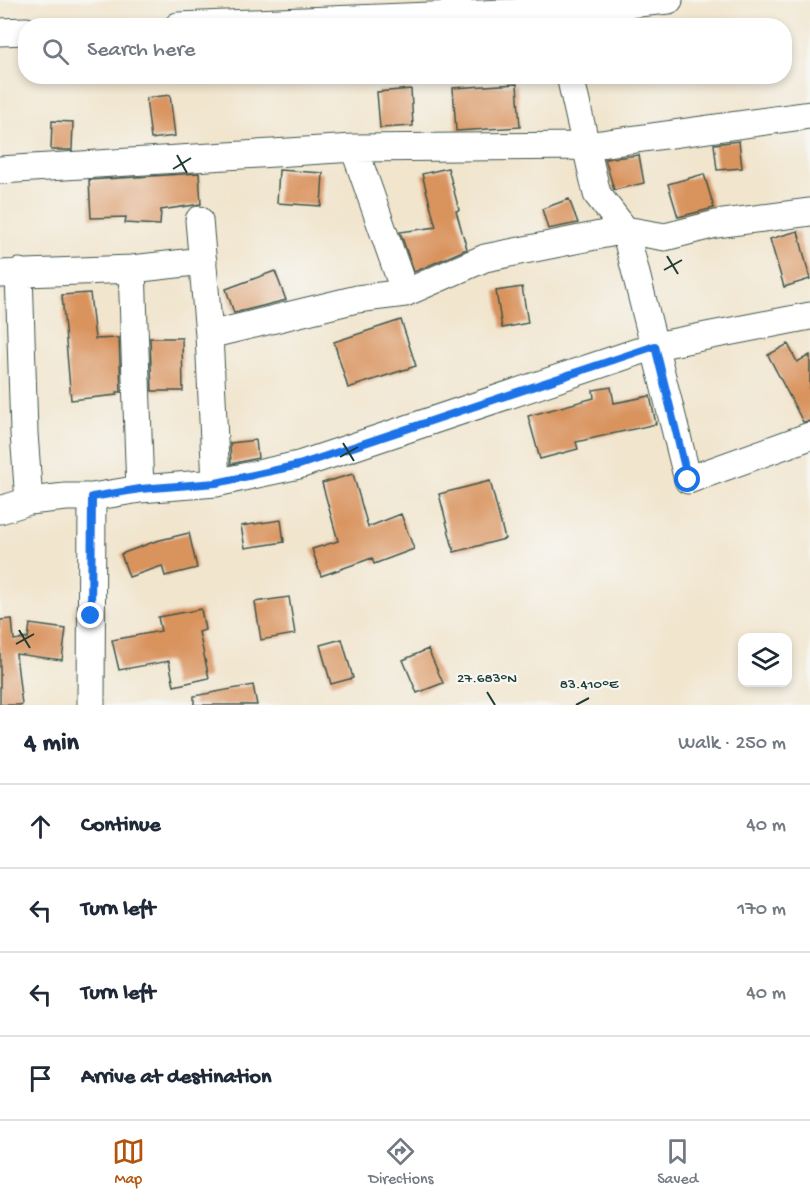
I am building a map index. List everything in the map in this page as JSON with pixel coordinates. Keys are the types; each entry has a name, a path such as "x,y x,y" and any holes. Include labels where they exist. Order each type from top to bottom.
{"street":[{"path":"393,18 555,12 669,0"},
{"path":"0,33 18,32"},
{"path":"572,84 597,194 625,230 688,480 810,436"},
{"path":"0,170 354,148 586,146 810,115"},
{"path":"354,148 405,293"},
{"path":"209,335 357,299 405,293 485,258 625,230 665,237 716,224 810,212"},
{"path":"199,220 209,335 216,483"},
{"path":"29,501 10,273 132,269 203,261"},
{"path":"132,269 140,489"},
{"path":"0,510 29,501 92,497 140,489 216,483 299,465 655,346 810,316"},
{"path":"91,705 92,497"}],"building":[{"path":"517,84 520,127 456,131 453,88"},
{"path":"411,89 413,126 380,128 377,92"},
{"path":"170,95 175,136 151,139 146,98"},
{"path":"52,121 73,122 72,150 51,150"},
{"path":"739,141 742,168 717,170 714,144"},
{"path":"639,155 644,183 614,190 605,159"},
{"path":"448,168 459,210 456,211 467,249 414,272 400,232 436,227 422,174"},
{"path":"279,170 323,173 321,206 277,203"},
{"path":"199,173 201,204 161,210 160,225 125,223 126,217 91,218 89,180"},
{"path":"704,174 714,208 678,217 668,184"},
{"path":"569,199 578,223 548,229 542,209"},
{"path":"798,231 810,279 784,287 770,239"},
{"path":"275,271 286,300 234,313 226,289"},
{"path":"522,287 528,323 502,328 496,291"},
{"path":"90,293 95,339 119,338 121,392 117,392 117,395 71,400 62,295"},
{"path":"401,320 416,366 348,388 334,342"},
{"path":"150,338 182,338 183,391 152,391"},
{"path":"788,344 797,362 810,355 810,421 803,422 768,355"},
{"path":"611,387 614,403 650,396 656,424 576,442 578,449 540,459 528,416 594,398 593,390"},
{"path":"256,440 258,458 231,464 230,443"},
{"path":"353,474 368,527 401,514 414,549 374,564 372,558 321,576 312,549 338,541 322,483"},
{"path":"490,481 505,539 454,552 439,494"},
{"path":"281,520 284,542 245,548 241,526"},
{"path":"189,533 197,568 165,576 162,566 129,577 121,554 156,541"},
{"path":"289,597 295,634 261,640 255,602"},
{"path":"201,609 205,630 199,632 209,678 174,686 169,661 119,670 112,640 161,631 158,617"},
{"path":"12,619 14,640 28,638 30,624 66,629 62,660 16,654 22,705 0,705 0,620"},
{"path":"342,639 353,678 331,684 320,645"},
{"path":"428,649 443,683 417,693 403,660"},
{"path":"253,685 257,705 194,705 194,696"}],"route":[{"path":"91,616 92,497 140,489 216,483 299,465 655,346 688,480"}]}
